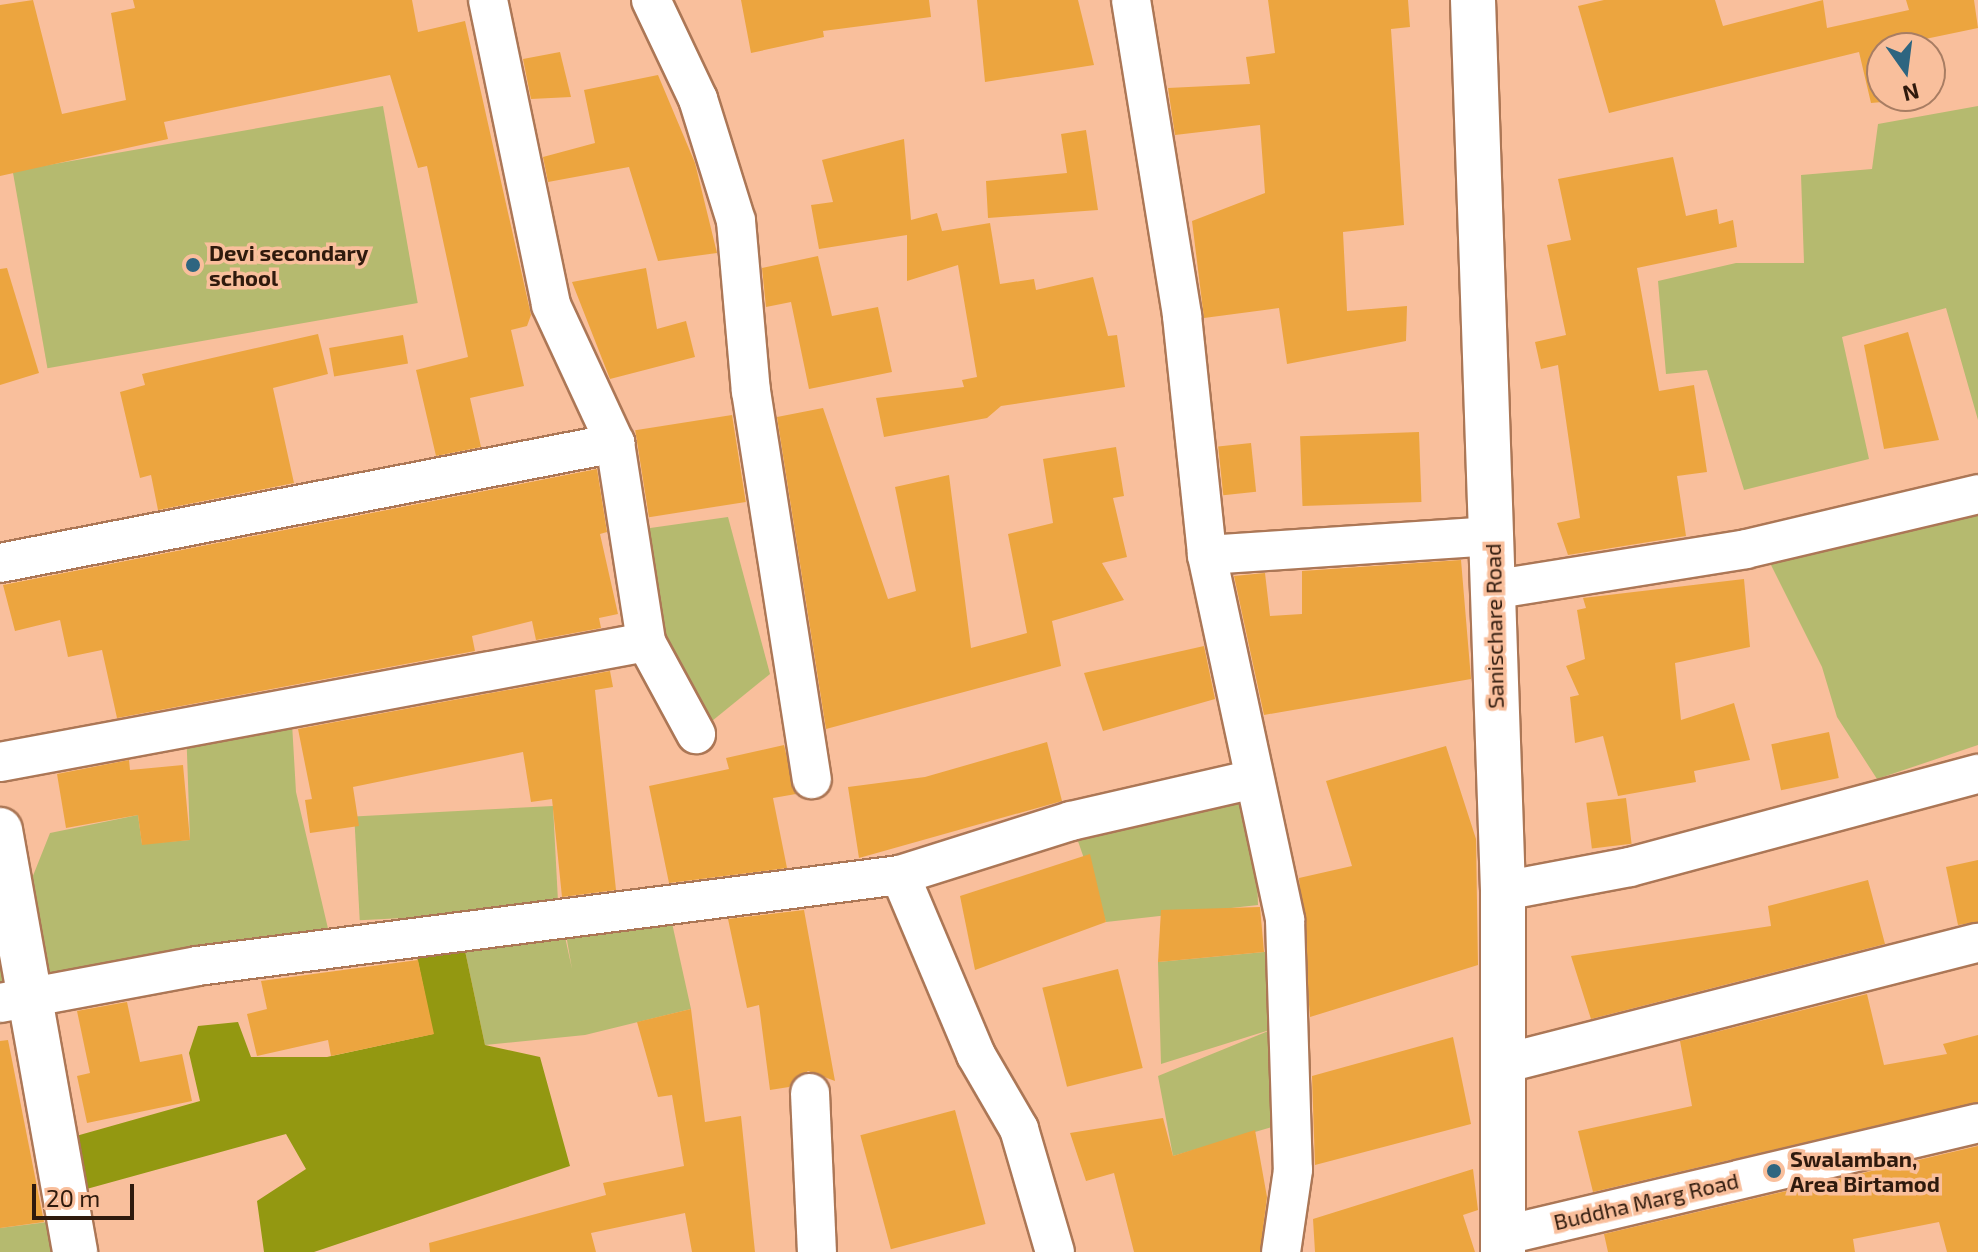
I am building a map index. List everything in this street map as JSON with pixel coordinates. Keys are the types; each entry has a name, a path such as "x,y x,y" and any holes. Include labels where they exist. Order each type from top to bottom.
{"street":[{"path":"488,0 551,305 615,443 646,642 696,734"},
{"path":"651,0 698,99 736,221 751,391 769,468 812,779"},
{"path":"1131,0 1182,316 1207,555 1285,920 1293,1170 1281,1252"},
{"name":"Sanischare Road","path":"1473,0 1503,891 1506,1063 1502,1244"},
{"path":"0,563 615,443"},
{"path":"1491,590 1746,549 1978,494"},
{"path":"1207,555 1492,536"},
{"path":"0,762 646,642"},
{"path":"1503,891 1630,867 1978,774"},
{"path":"16,998 900,875 1071,821 1254,779"},
{"path":"1,839 16,998 75,1252"},
{"path":"900,875 976,1055 1019,1129 1055,1252"},
{"path":"1506,1063 1978,943"},
{"path":"810,1093 817,1252"},
{"name":"Buddha Marg Road","path":"1502,1244 1978,1123"}],"green space":[{"path":"383,106 418,303 47,368 13,171"},
{"path":"1978,106 1978,420 1946,308 1842,337 1869,459 1744,490 1707,370 1666,374 1658,281 1736,263 1804,263 1801,175 1872,169 1878,124"},
{"path":"1978,515 1978,745 1877,779 1837,717 1822,667 1768,559"},
{"path":"728,517 770,674 696,734 651,639 636,530"},
{"path":"291,706 296,792 330,937 0,1003 0,927 15,921 50,833 138,815 142,844 190,840 186,725"},
{"path":"1254,779 1258,905 1106,922 1071,821"},
{"path":"553,806 558,910 360,920 354,816"},
{"path":"562,923 572,969 564,923 672,923 691,1009 585,1035 485,1045 464,946"},
{"path":"1285,950 1292,1121 1173,1156 1158,1076 1273,1029 1161,1064 1158,962"},
{"path":"48,1222 54,1252 0,1252 0,1228"}],"shaded area":[{"path":"464,946 485,1045 540,1057 570,1166 314,1252 264,1252 257,1201 306,1169 286,1134 83,1190 76,1136 200,1101 189,1053 198,1026 238,1022 251,1057 327,1057 433,1034 417,957"}],"building":[{"path":"33,0 62,114 126,100 111,13 135,8 133,0 412,0 418,32 465,21 531,315 527,326 511,330 524,386 470,398 481,447 436,456 416,370 468,357 427,166 418,168 390,75 164,122 168,139 0,176 0,5"},
{"path":"741,0 929,0 931,17 823,31 824,37 751,53"},
{"path":"977,0 1078,0 1094,65 985,82"},
{"path":"1268,0 1408,0 1410,27 1391,29 1404,225 1343,232 1347,311 1407,306 1406,341 1287,364 1279,308 1204,318 1192,221 1265,193 1260,125 1175,135 1168,88 1250,84 1246,57 1275,53"},
{"path":"1604,0 1715,0 1723,26 1823,0 1827,28 1909,10 1906,0 1974,0 1978,28 1946,35 1946,32 1866,32 1866,82 1859,52 1609,113 1578,6"},
{"path":"560,52 571,97 531,99 523,59"},
{"path":"658,75 695,163 717,253 658,261 629,167 548,182 543,157 595,143 584,90"},
{"path":"1086,130 1098,210 988,218 986,181 1067,173 1061,134"},
{"path":"904,139 911,220 937,213 942,231 990,223 1000,284 1034,279 1036,290 1093,277 1108,336 1117,335 1125,387 1001,406 987,418 884,437 876,398 964,387 962,380 977,377 958,265 907,281 907,235 819,249 811,205 833,202 822,160"},
{"path":"1673,157 1686,216 1717,209 1719,224 1733,220 1737,247 1637,268 1659,391 1694,385 1707,472 1677,476 1686,536 1568,555 1557,523 1580,518 1558,365 1541,369 1535,342 1566,335 1547,245 1571,240 1558,179"},
{"path":"818,256 832,316 878,307 892,372 809,389 791,302 766,307 762,268"},
{"path":"7,268 39,373 0,385 0,269"},
{"path":"646,268 657,329 686,321 695,357 610,379 572,282"},
{"path":"1908,332 1939,440 1884,449 1864,345"},
{"path":"318,334 328,374 273,388 294,483 158,510 151,475 140,478 120,392 145,385 142,374"},
{"path":"403,335 408,364 334,377 329,348"},
{"path":"823,408 888,599 916,591 895,487 949,475 971,648 1027,633 1008,534 1053,523 1043,459 1116,447 1124,496 1113,498 1127,557 1102,563 1124,600 1052,621 1061,666 826,729 777,417"},
{"path":"732,415 746,502 649,517 635,430"},
{"path":"1419,432 1421,502 1303,506 1300,436"},
{"path":"1251,443 1256,492 1223,495 1218,446"},
{"path":"597,469 607,532 600,534 618,614 599,618 601,628 536,640 532,621 472,636 475,651 117,718 102,650 68,657 60,620 15,631 3,585"},
{"path":"1461,560 1471,679 1264,715 1234,576 1265,573 1270,616 1302,614 1302,571"},
{"path":"1744,579 1750,647 1675,663 1681,720 1734,703 1750,760 1694,771 1696,782 1618,796 1603,736 1575,743 1570,697 1579,695 1566,666 1585,659 1577,610 1586,608 1583,598"},
{"path":"1204,646 1215,699 1103,731 1084,673"},
{"path":"610,671 613,687 595,690 616,890 562,897 552,799 531,802 523,752 353,787 359,826 310,833 305,800 312,799 298,729"},
{"path":"1829,732 1839,778 1781,790 1771,744"},
{"path":"1047,742 1062,801 859,858 848,787 925,777"},
{"path":"784,745 796,794 773,798 787,868 669,883 649,786 729,769 726,758"},
{"path":"1446,746 1476,839 1478,965 1310,1017 1299,878 1352,866 1326,781"},
{"path":"129,760 130,770 183,765 190,840 142,845 138,815 66,828 57,774"},
{"path":"1626,798 1632,844 1592,849 1586,803"},
{"path":"1090,854 1106,922 975,970 960,896"},
{"path":"1978,860 1978,922 1958,925 1946,867"},
{"path":"1868,880 1885,944 1591,1019 1571,956 1771,926 1768,906"},
{"path":"1260,907 1264,952 1158,962 1161,910"},
{"path":"804,910 835,1081 808,1071 789,1087 770,1090 759,1005 747,1008 728,919"},
{"path":"418,960 434,1034 331,1056 328,1040 257,1056 247,1014 267,1009 261,981"},
{"path":"1118,969 1143,1068 1067,1087 1042,988"},
{"path":"1867,994 1884,1065 1947,1054 1943,1044 1978,1035 1978,1102 1593,1192 1578,1131 1692,1106 1680,1041"},
{"path":"127,1002 140,1062 182,1054 192,1101 87,1123 77,1076 90,1073 77,1011"},
{"path":"691,1009 705,1122 741,1116 755,1252 692,1252 685,1213 591,1233 596,1252 430,1252 429,1243 606,1195 603,1183 684,1166 672,1095 658,1097 637,1022"},
{"path":"1453,1037 1471,1124 1315,1165 1312,1076"},
{"path":"8,1040 44,1222 0,1228 0,1041"},
{"path":"955,1110 986,1224 891,1249 860,1135"},
{"path":"1163,1118 1173,1156 1255,1130 1267,1197 1260,1252 1134,1252 1114,1173 1086,1181 1070,1133"},
{"path":"1978,1146 1978,1252 1947,1252 1939,1222 1853,1239 1855,1252 1608,1252 1604,1234"},
{"path":"1473,1169 1478,1210 1463,1215 1475,1252 1315,1252 1313,1219"}],"place":[{"name":"Devi secondary school","path":"193,265"},
{"name":"Swalamban, Area Birtamod","path":"1774,1171"}]}
